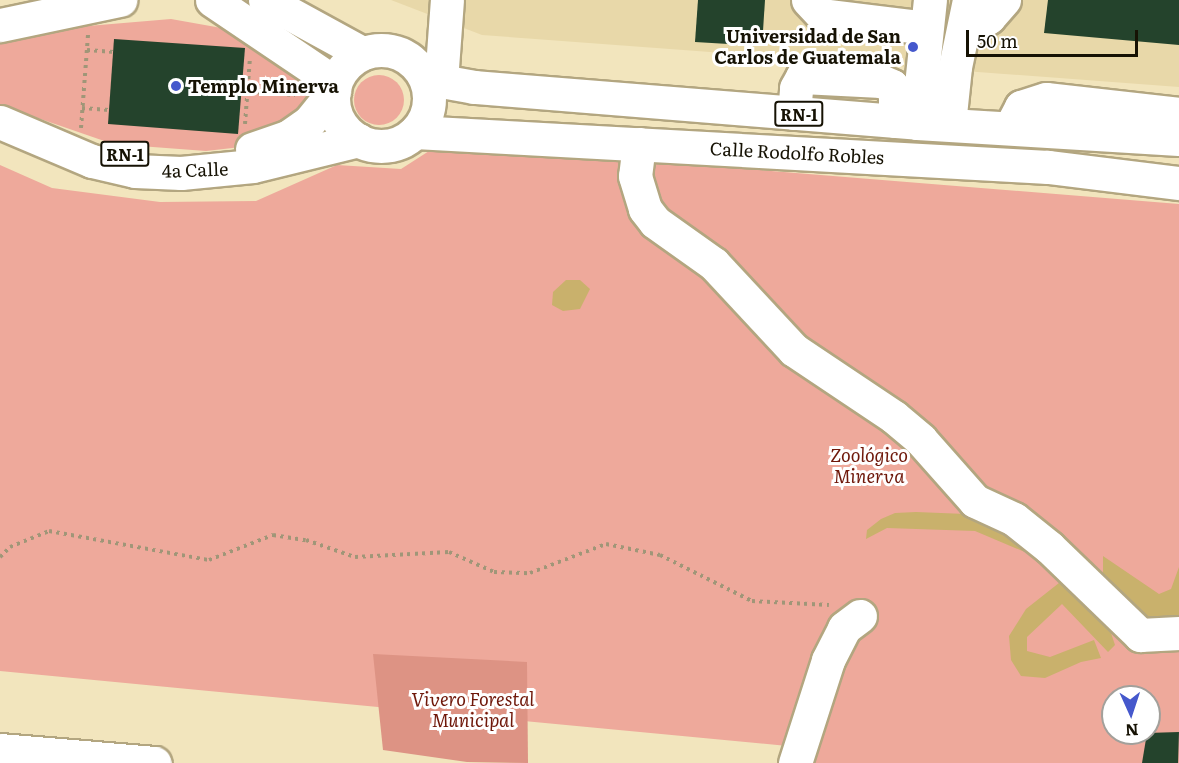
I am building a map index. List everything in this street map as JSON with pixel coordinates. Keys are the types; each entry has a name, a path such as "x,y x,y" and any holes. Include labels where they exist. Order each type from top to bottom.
{"main road":[{"path":"0,25 120,0"},
{"path":"212,0 324,90 336,116 359,140"},
{"path":"265,0 362,53 376,50 402,54 431,77"},
{"path":"415,132 429,103 431,77 447,0"},
{"path":"808,0 822,15 928,14 920,123"},
{"path":"920,123 963,34 969,0"},
{"path":"963,34 989,17 1004,0"},
{"name":"RN-1","path":"324,90 362,53"},
{"name":"Calle Rodolfo Robles","path":"431,77 794,113 1179,139"},
{"name":"4a Calle","path":"0,112 107,151 163,158 220,158 289,136 309,122 324,90"},
{"path":"1010,128 1021,107 1046,99 1179,114"},
{"name":"4a Calle","path":"0,122 92,161 135,171 181,173 252,166 359,140"},
{"name":"RN-1","path":"359,140 388,145 415,132"},
{"name":"Calle Rodolfo Robles","path":"415,132 1048,167 1179,183"},
{"path":"639,144 635,176 645,209 655,222 714,264 794,350 894,417 921,440 975,501 1014,519 1049,547 1140,635 1179,633"},
{"path":"1048,167 1074,157 1109,154 1179,159"},
{"path":"795,763 828,660 844,628 860,616"},
{"path":"0,750 154,763"}],"path":[{"path":"80,132 88,29"},
{"path":"87,50 114,52"},
{"path":"244,127 244,91 250,52"},
{"path":"244,91 324,90"},
{"path":"82,108 109,110"},
{"path":"0,557 10,547 49,531 208,560 273,535 306,540 355,557 449,552 494,572 530,573 606,544 620,545 660,555 752,601 834,605 860,616"}],"shaded area":[{"name":"Universidad de San Carlos de Guatemala","path":"391,0 1179,0 1179,87 482,35"},
{"path":"566,280 580,280 590,289 580,309 563,311 552,305 553,292"},
{"path":"895,513 991,515 1060,567 975,531 887,528 866,539 867,530 881,519"},
{"path":"1103,556 1159,594 1171,589 1179,567 1179,625 1135,614 1103,576"},
{"path":"1064,579 1084,596 1110,630 1115,645 1108,652 1062,604 1027,637 1027,651 1050,657 1094,640 1101,658 1081,662 1045,678 1021,676 1011,660 1009,636 1026,609"}],"green space":[{"path":"171,19 244,32 314,89 312,104 241,147 206,151 113,144 0,105 0,41 76,27"},
{"path":"379,75 397,82 404,100 397,118 379,125 361,118 354,100 361,82"},
{"name":"Zoológico Minerva","path":"440,144 1179,204 1179,763 803,763 808,748 0,671 0,165 52,188 160,202 256,201 337,165 401,169"},
{"name":"Vivero Forestal Municipal","path":"373,654 527,662 528,763 467,762 383,750"}],"building":[{"path":"698,0 765,0 762,46 695,42"},
{"path":"1048,0 1179,0 1179,45 1044,33"},
{"name":"Templo Minerva","path":"114,39 245,48 238,134 108,124"},
{"path":"1179,732 1178,763 1142,763 1145,745 1161,745 1161,733"}],"place":[{"name":"Universidad de San Carlos de Guatemala","path":"913,47"},
{"name":"Templo Minerva","path":"176,86"}]}
